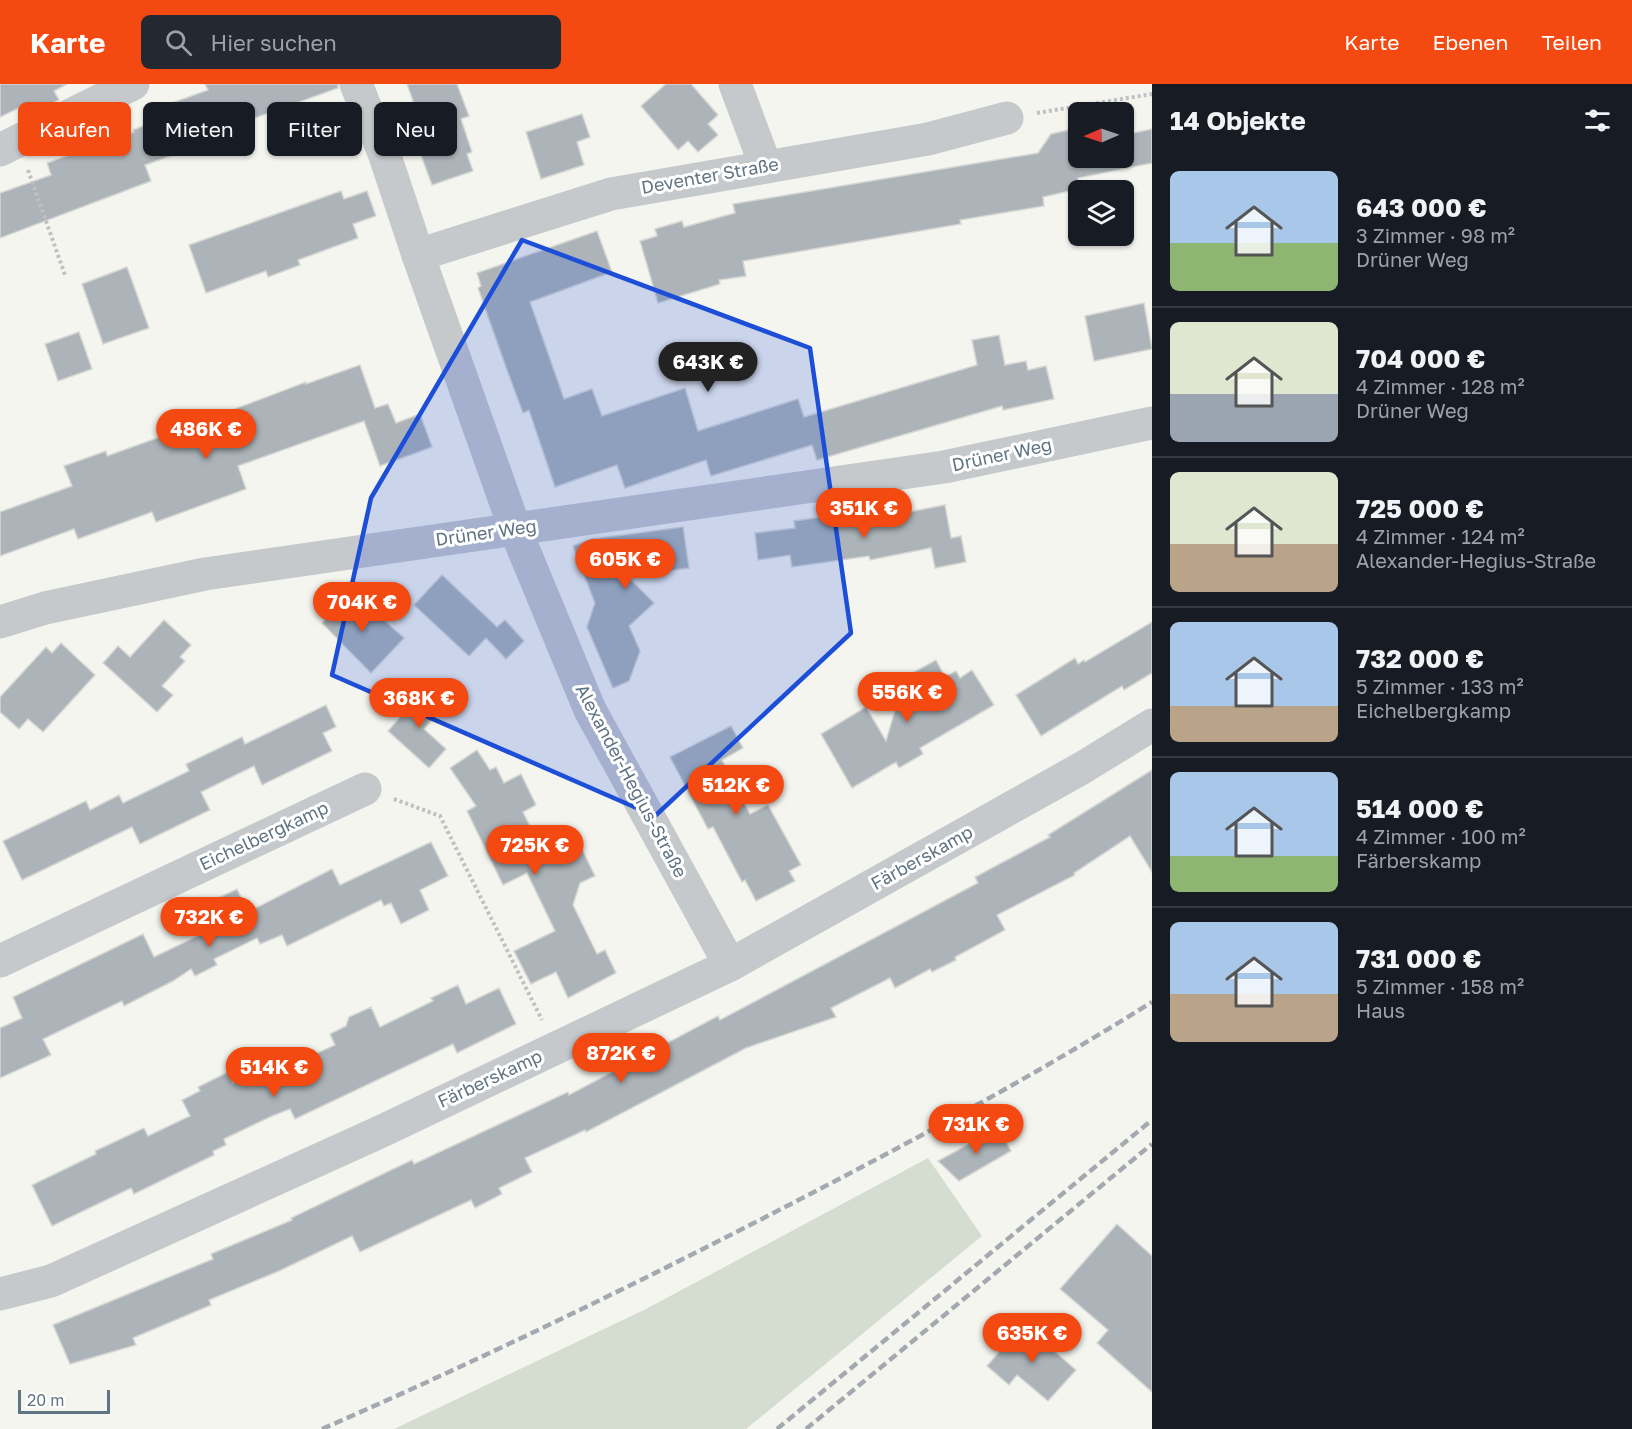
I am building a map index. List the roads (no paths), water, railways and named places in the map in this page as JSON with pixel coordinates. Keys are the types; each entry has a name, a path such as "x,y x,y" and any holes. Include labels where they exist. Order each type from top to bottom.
{"street":[{"path":"9,145 133,84"},
{"name":"Alexander-Hegius-Straße","path":"356,84 384,153 515,529 590,710 730,965"},
{"path":"735,84 765,166"},
{"name":"Deventer Straße","path":"418,255 610,194 928,139 1007,118"},
{"name":"Drüner Weg","path":"0,622 45,609 205,574 944,467 1152,423"},
{"name":"Färberskamp","path":"0,1294 51,1281 371,1136 730,965 1083,768 1152,725"},
{"name":"Eichelbergkamp","path":"0,961 365,789"}],"railway":[{"path":"322,1429 556,1321 787,1206 972,1108 1152,1002"},
{"path":"777,1429 1152,1120"},
{"path":"806,1429 1152,1144"}]}
